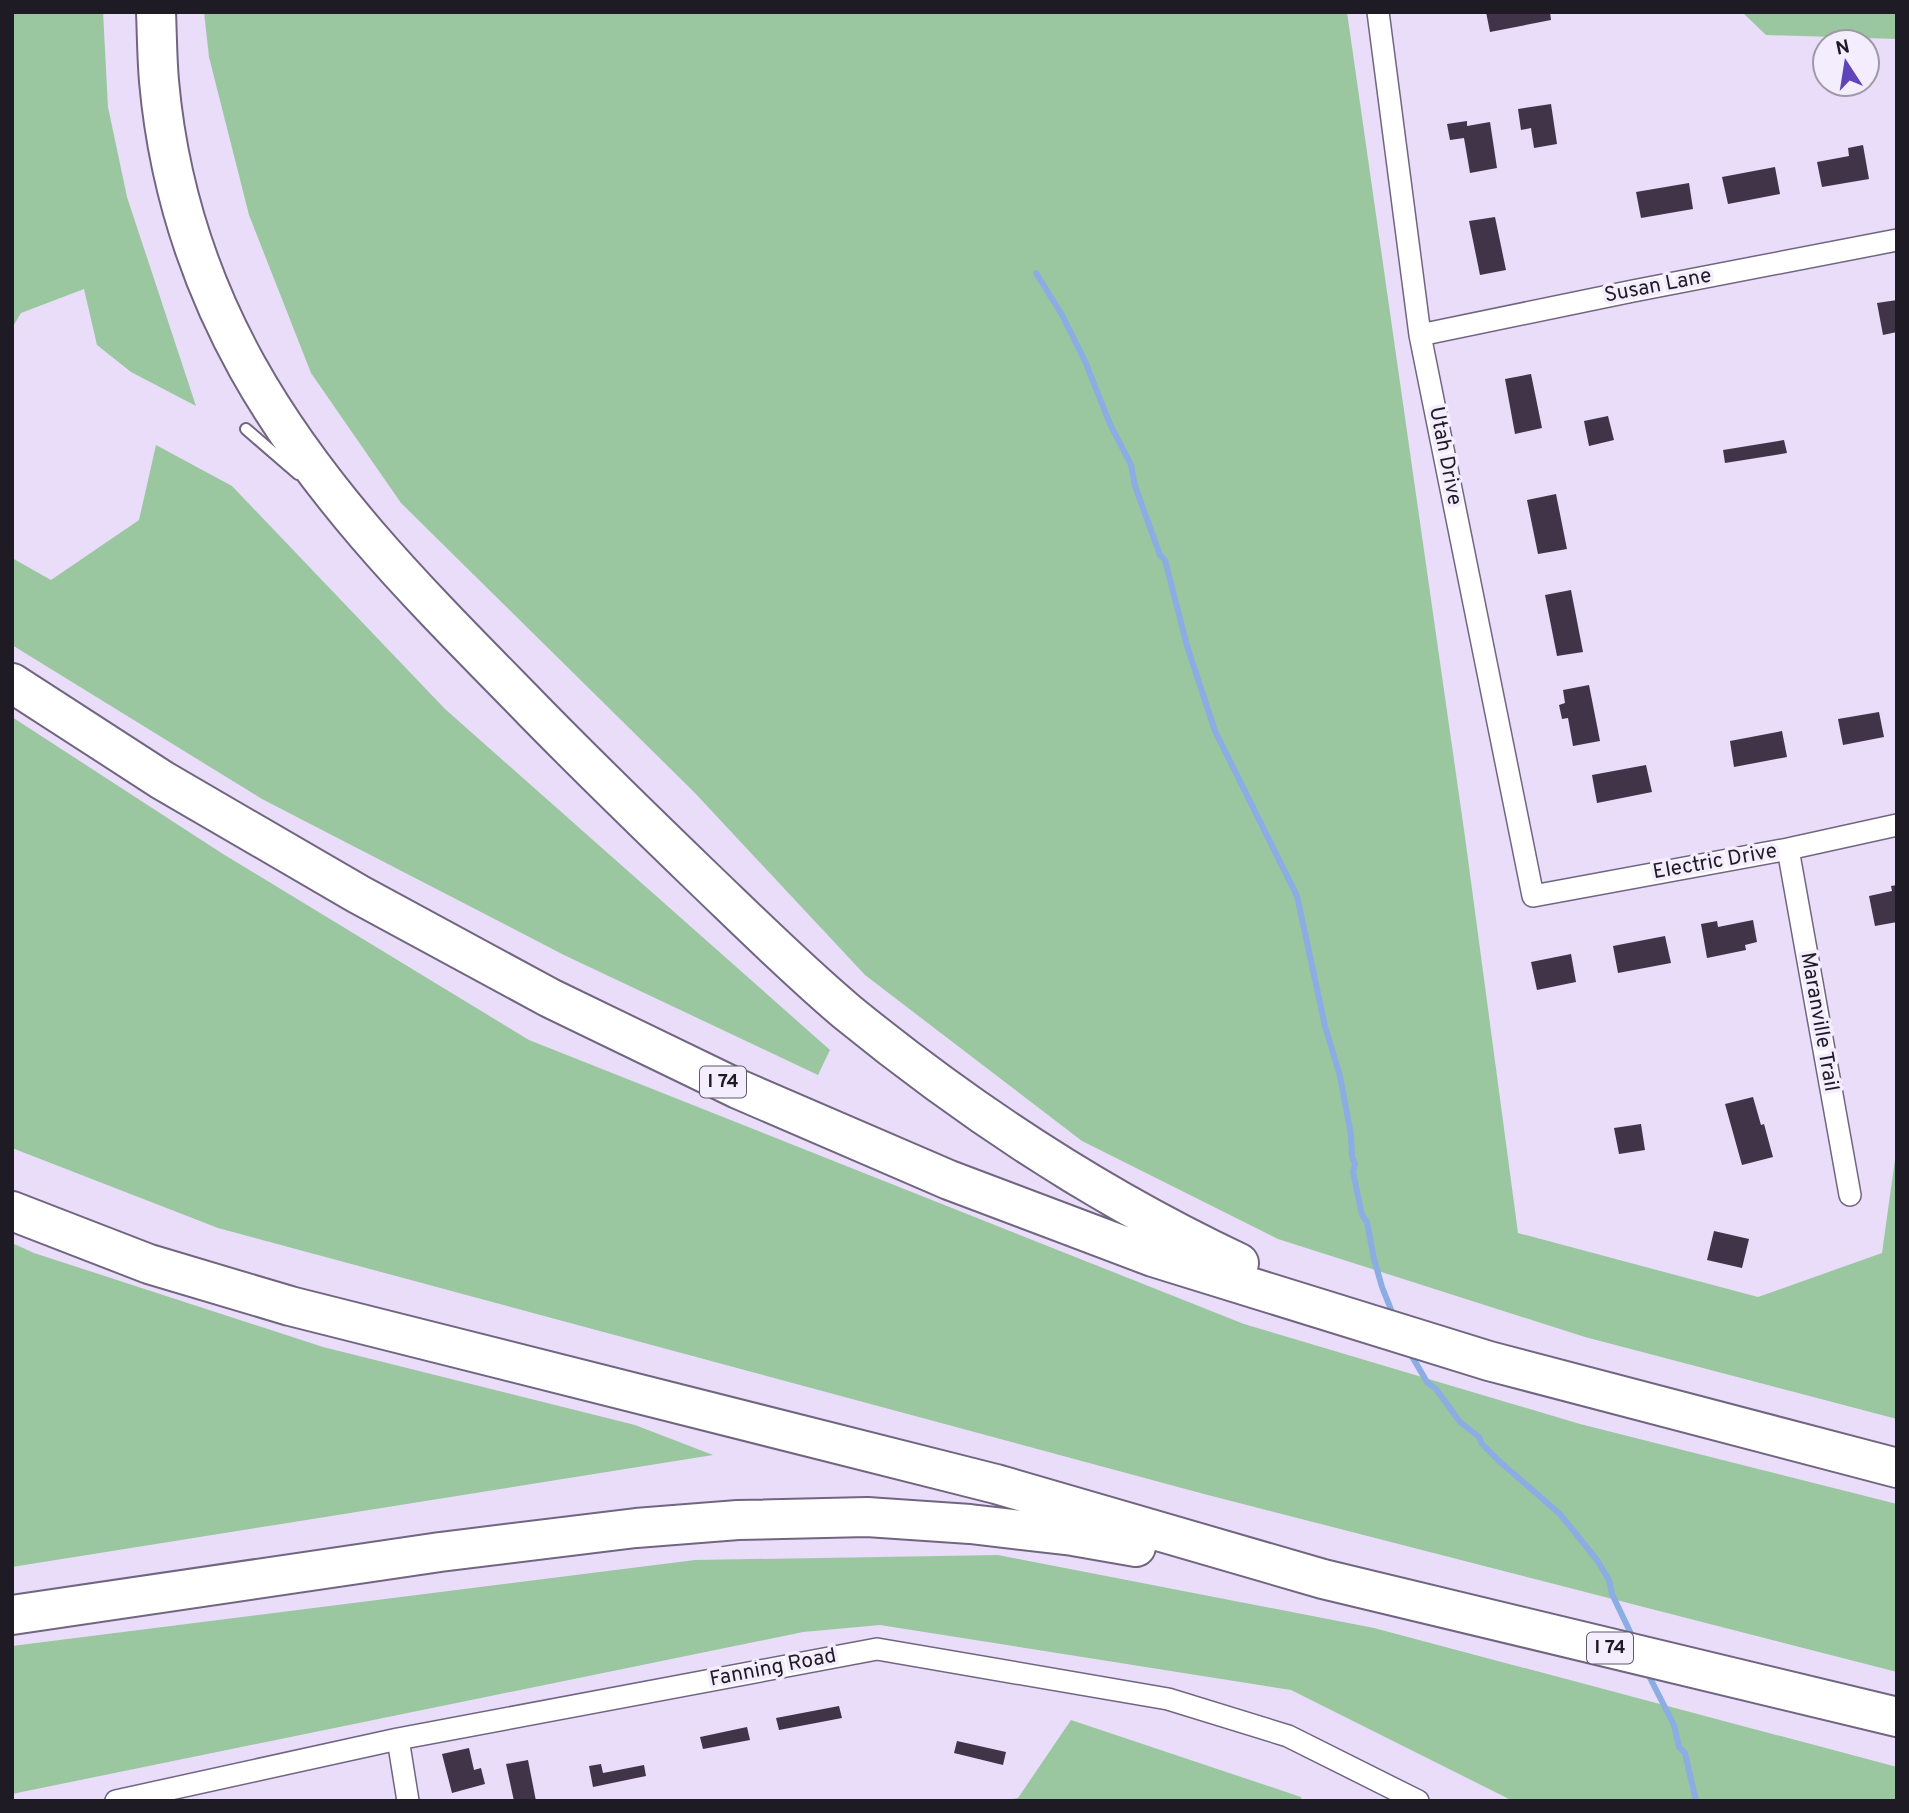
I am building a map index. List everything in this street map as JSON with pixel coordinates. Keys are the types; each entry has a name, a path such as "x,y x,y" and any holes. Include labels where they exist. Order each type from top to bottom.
{"highway":[{"path":"156,12 159,85 181,204 218,309 248,367 281,424 318,477 365,534 577,756 784,956 847,1012 927,1074 1018,1138 1083,1180 1186,1238 1294,1286 1489,1362"},
{"name":"I 74","path":"12,683 162,780 358,894 550,998 738,1089 950,1180 1153,1257 1489,1362 1897,1468"},
{"path":"12,1211 149,1264 290,1306 996,1484 1323,1579"},
{"name":"I 74","path":"12,1615 440,1552 636,1528 738,1520 867,1517 1073,1535 1323,1579 1897,1717"}],"street":[{"name":"Utah Drive","path":"1378,12 1420,335 1533,896"},
{"name":"Susan Lane","path":"1420,335 1633,290 1897,240"},
{"name":"Electric Drive","path":"1533,896 1788,849 1897,825"},
{"name":"Maranville Trail","path":"1788,849 1850,1195"},
{"name":"Fanning Road","path":"116,1801 397,1739 877,1649 1168,1699 1288,1736 1418,1801"},
{"path":"397,1739 408,1801"}],"lane":[{"path":"246,429 306,482"},
{"path":"316,490 365,534"}],"green space":[{"path":"12,12 103,12 108,107 127,197 196,406 131,372 97,345 84,289 21,313 12,328"},
{"path":"204,12 1347,12 1465,837 1518,1233 1758,1297 1882,1253 1897,1145 1897,1419 1585,1337 1278,1239 1082,1141 865,975 694,792 401,503 311,373 249,215 209,57"},
{"path":"1742,12 1897,12 1897,39 1881,39 1881,28 1811,28 1811,36 1766,35"},
{"path":"156,445 232,486 445,709 830,1050 818,1075 564,955 262,799 12,645 12,558 51,580 139,520"},
{"path":"12,717 223,854 529,1040 1244,1324 1580,1424 1897,1504 1897,1672 1204,1494 218,1228 12,1148"},
{"path":"12,1243 34,1253 323,1347 635,1425 713,1455 12,1567"},
{"path":"998,1555 1374,1628 1897,1767 1897,1801 1513,1801 1291,1690 880,1625 803,1632 12,1794 12,1646 695,1560"},
{"path":"1071,1720 1301,1797 1302,1801 1002,1801 1018,1798"}],"building":[{"path":"1486,12 1550,12 1551,20 1490,32"},
{"path":"1551,104 1557,144 1534,148 1531,128 1521,130 1518,109"},
{"path":"1467,121 1467,126 1490,122 1497,168 1470,173 1464,138 1450,140 1447,124"},
{"path":"1863,145 1869,179 1822,187 1817,162 1849,156 1848,148"},
{"path":"1775,167 1780,194 1728,204 1722,177"},
{"path":"1689,183 1693,209 1641,218 1636,192"},
{"path":"1495,217 1506,270 1480,275 1469,221"},
{"path":"1897,300 1897,332 1883,335 1877,303"},
{"path":"1531,374 1542,428 1515,434 1505,379"},
{"path":"1608,416 1614,440 1589,446 1584,421"},
{"path":"1784,440 1787,453 1725,463 1723,450"},
{"path":"1556,494 1567,549 1538,554 1527,500"},
{"path":"1571,590 1583,652 1557,656 1545,595"},
{"path":"1589,685 1600,741 1573,746 1568,718 1562,719 1559,705 1565,703 1563,690"},
{"path":"1879,712 1884,737 1843,745 1838,719"},
{"path":"1782,731 1787,757 1734,767 1730,741"},
{"path":"1646,765 1652,792 1597,803 1592,775"},
{"path":"1897,885 1897,922 1875,926 1869,896 1892,891 1891,886"},
{"path":"1753,920 1757,942 1745,945 1746,950 1707,958 1701,924 1717,921 1718,927"},
{"path":"1665,936 1671,963 1618,973 1613,946"},
{"path":"1571,954 1576,982 1537,990 1531,962"},
{"path":"1753,1097 1773,1157 1742,1165 1725,1104"},
{"path":"1641,1124 1645,1150 1619,1154 1614,1128"},
{"path":"1714,1231 1749,1239 1742,1268 1707,1260"},
{"path":"839,1706 842,1718 779,1730 776,1718"},
{"path":"747,1727 750,1740 703,1749 700,1737"},
{"path":"957,1741 1006,1752 1003,1765 954,1753"},
{"path":"469,1748 474,1770 481,1768 485,1784 452,1793 442,1754"},
{"path":"528,1760 536,1801 514,1801 506,1764"},
{"path":"601,1764 603,1773 644,1765 646,1776 593,1787 589,1766"}],"waterway":[{"path":"1036,273 1061,313 1085,361 1110,424 1131,465 1135,486 1160,555 1165,560 1187,646 1215,731 1297,896 1325,1026 1340,1076 1355,1164 1353,1172 1362,1215 1367,1222 1374,1259 1394,1317"},
{"path":"1410,1353 1427,1382 1436,1389 1460,1422 1479,1437 1482,1444 1499,1461 1560,1514 1597,1560 1609,1580 1612,1594 1634,1640"},
{"path":"1647,1672 1674,1725 1679,1747 1685,1753 1696,1801"}]}
